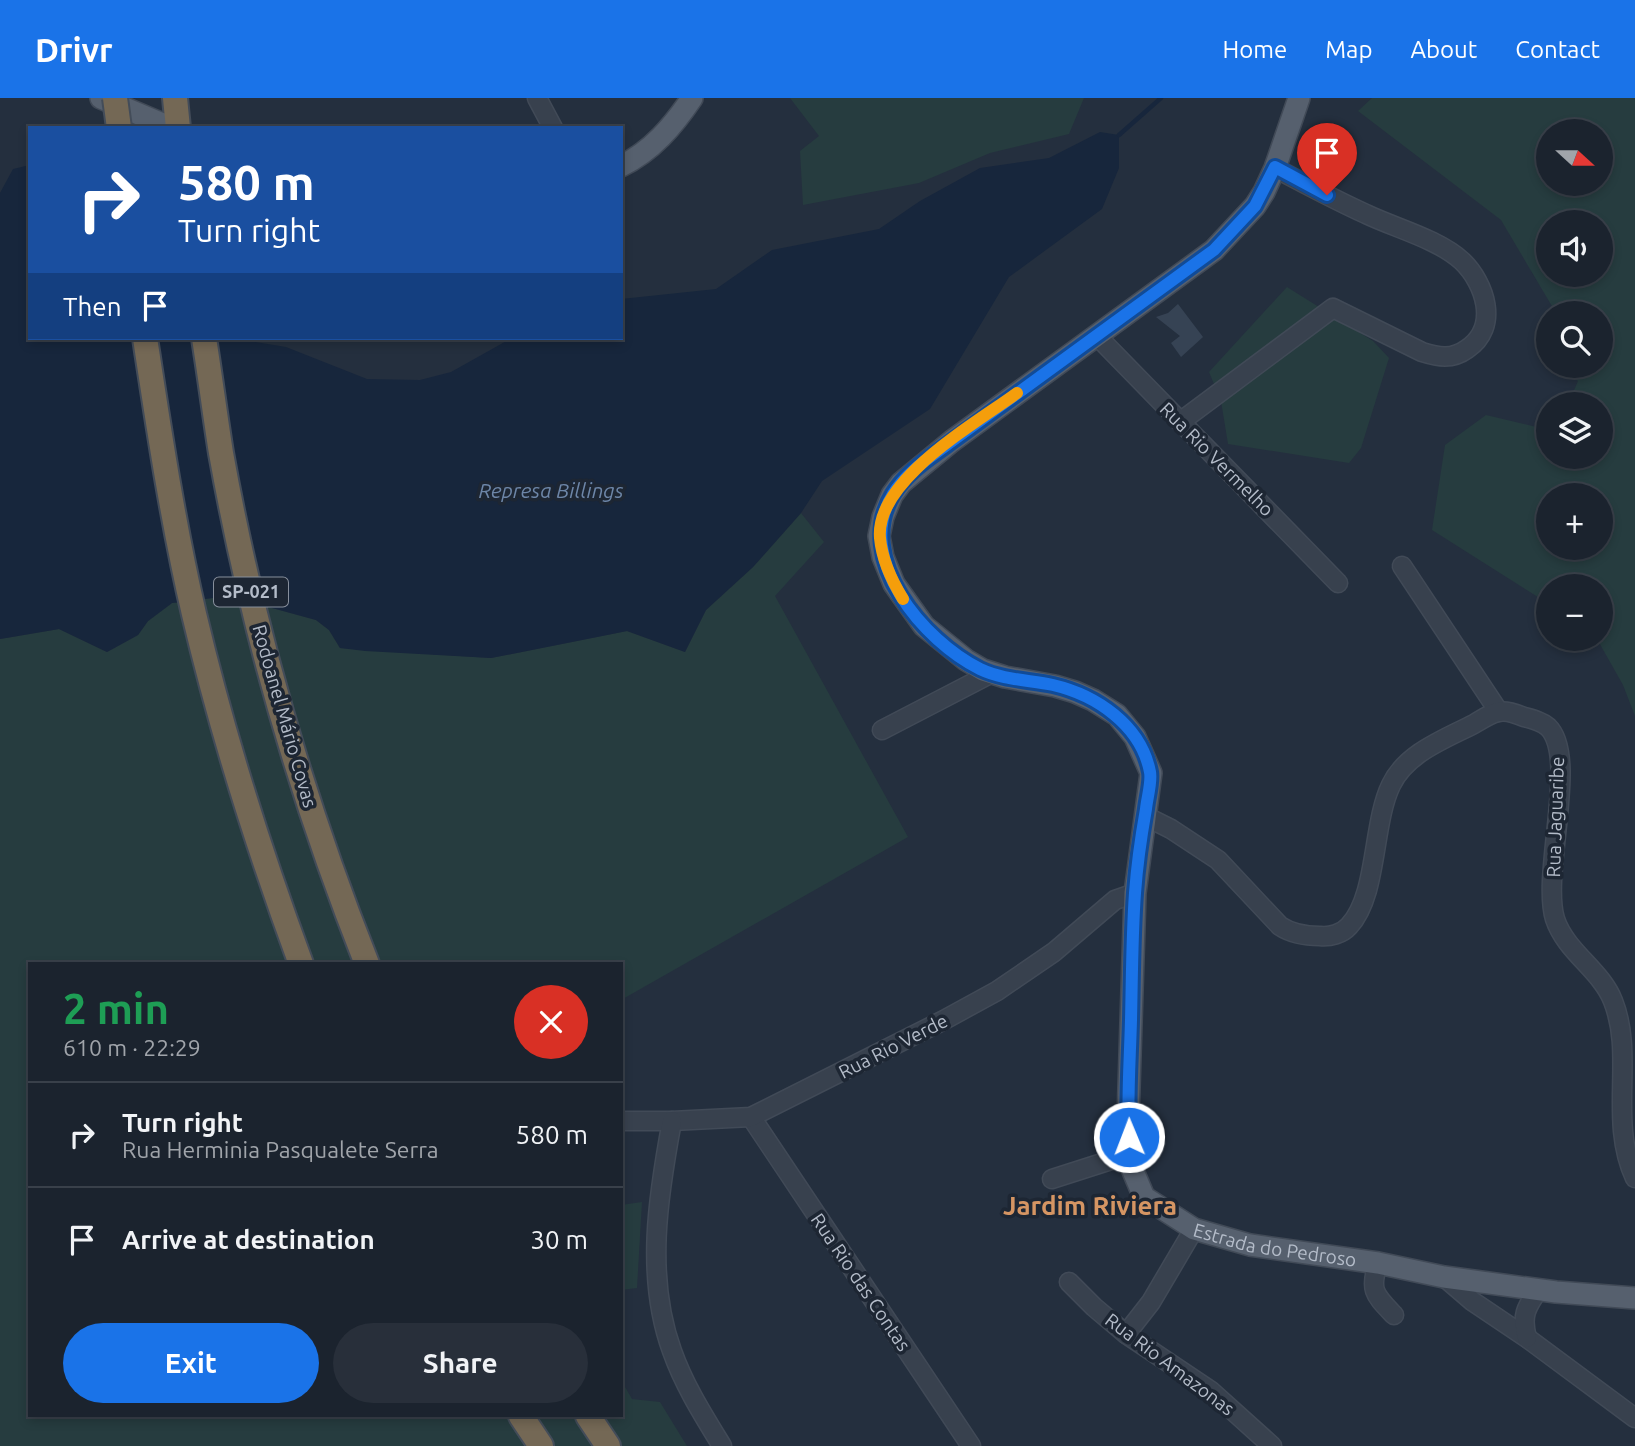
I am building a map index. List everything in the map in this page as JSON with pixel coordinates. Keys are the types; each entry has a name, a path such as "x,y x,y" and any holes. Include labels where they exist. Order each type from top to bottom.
{"highway":[{"path":"115,98 119,126"},
{"path":"175,98 178,126"},
{"name":"SP-021","path":"145,340 165,463 194,614 249,810 300,962"},
{"name":"Rodoanel Mário Covas","path":"204,340 221,454 270,672 321,841 366,962"},
{"path":"522,1417 541,1446"},
{"path":"589,1417 608,1446"}],"main road":[{"path":"101,98 167,126"},
{"path":"623,165 641,156 661,138 692,98"},
{"name":"Estrada do Pedroso","path":"1299,98 1275,167 1255,206 1214,250 910,473 892,495 883,517 880,536 883,557 894,584 905,601 924,626 942,642 965,660 992,673 1055,685 1093,700 1117,715 1135,737 1151,773 1135,893 1128,1120 1133,1171 1144,1197 1194,1229 1250,1245 1378,1263 1444,1277 1635,1298"}],"street":[{"path":"537,98 552,126"},
{"path":"1180,422 1333,308 1435,356 1455,356 1472,346 1485,321 1487,306 1480,285 1452,254 1357,210 1275,167"},
{"name":"Rua Rio Vermelho","path":"1096,335 1338,583"},
{"path":"1144,816 1171,829 1218,860 1280,926 1288,931 1328,937 1349,927 1367,888 1386,796 1399,771 1430,746 1499,712 1402,566"},
{"path":"882,730 992,673"},
{"name":"Rua Jaguaribe","path":"1499,712 1541,722 1550,729 1558,742 1560,783 1553,848 1552,893 1555,919 1569,944 1604,984 1613,1000 1620,1023 1623,1142 1635,1178"},
{"name":"Rua Rio Verde","path":"623,1121 751,1117 932,1027 997,991 1054,952 1115,900 1135,893"},
{"name":"Rua Rio das Contas","path":"751,1117 971,1446"},
{"path":"672,1121 662,1176 656,1241 661,1312 671,1349 686,1385 722,1446"},
{"path":"1052,1178 1130,1154"},
{"path":"1126,1334 1151,1302 1194,1229"},
{"path":"1378,1263 1373,1279 1373,1292 1394,1315"},
{"path":"1444,1277 1472,1301 1635,1418"},
{"name":"Rua Rio Amazonas","path":"1069,1282 1126,1334 1210,1391 1272,1446"},
{"path":"1527,1338 1523,1323 1525,1307 1539,1289"}],"green space":[{"path":"790,98 1084,98 1069,134 990,153 919,183 803,205 800,151 819,136"},
{"path":"1372,98 1635,98 1635,716 1623,685 1604,651 1613,651 1613,574 1536,574 1536,596 1432,530 1445,445 1486,415 1536,427 1536,469 1613,469 1613,392 1573,392 1578,381 1574,378 1613,378 1613,301 1549,301 1541,287 1613,287 1613,210 1536,210 1536,279 1501,220 1358,111"},
{"path":"1287,287 1373,341 1389,358 1361,448 1349,463 1228,444 1221,401 1209,372"},
{"path":"801,513 824,542 775,596 908,837 623,999 623,962 28,962 28,1417 623,1417 623,1383 632,1399 660,1402 687,1446 0,1446 0,639 59,629 107,652 138,635 148,621 172,603 229,596 316,620 329,630 340,648 491,658 627,631 685,652 706,610 753,567"},
{"path":"642,1202 637,1288 623,1290 623,1205"}],"water":[{"name":"Represa Billings","path":"1100,132 1119,135 1119,168 1102,209 1009,277 930,409 822,481 801,513 753,567 706,610 685,652 627,631 491,658 340,648 329,630 316,620 229,596 172,603 148,621 138,635 107,652 59,629 0,639 0,193 13,169 28,165 28,340 243,340 286,347 367,379 420,380 451,372 508,340 623,340 623,299 716,289 772,250 879,229 920,201 980,168 1049,158"}],"building":[{"path":"1178,304 1203,337 1181,357 1171,343 1180,336 1156,317 1168,313"}],"waterway":[{"path":"1119,135 1161,98"}],"slow traffic":[{"path":"903,599 883,557 880,536 883,517 892,495 910,473 1017,393"}],"district":[{"name":"Jardim Riviera","path":"1090,1206"}],"route":[{"path":"1129,1137 1135,893 1151,773 1135,737 1117,715 1093,700 1055,685 1005,677 983,670 965,660 924,626 894,584 883,557 880,536 883,517 892,495 910,473 1214,250 1255,206 1275,167 1327,195"}]}
